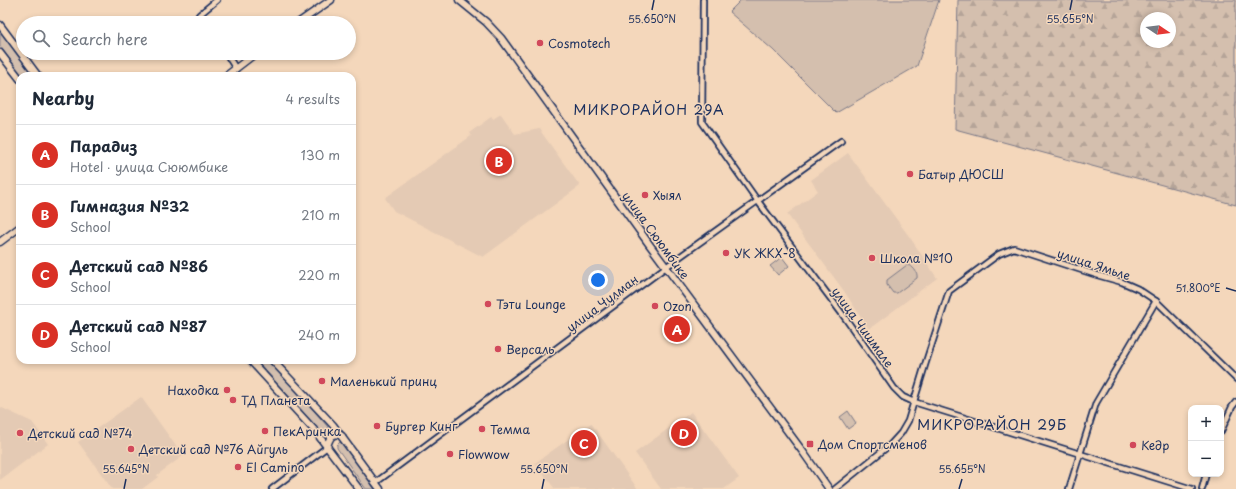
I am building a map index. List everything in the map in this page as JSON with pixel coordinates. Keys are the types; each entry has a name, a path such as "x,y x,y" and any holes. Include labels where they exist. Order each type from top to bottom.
{"street":[{"path":"200,16 199,15 217,0"},
{"path":"308,16 331,0"},
{"name":"улица Сююмбике","path":"459,0 486,22 501,38 666,267 829,489"},
{"name":"улица Чишмале","path":"703,0 702,122 757,200 843,315 894,388 903,396 914,402 1192,489"},
{"path":"0,25 16,46"},
{"path":"0,53 16,74"},
{"path":"26,60 35,72"},
{"path":"231,60 236,68"},
{"path":"231,72 247,60"},
{"name":"улица Чулман","path":"375,482 757,200 841,141"},
{"path":"0,242 16,230"},
{"name":"улица Ямьле","path":"914,402 949,291 999,254 1014,248 1097,276 1122,282 1138,289 1156,301 1236,378"},
{"path":"1069,489 1096,403 1156,301"},
{"path":"254,364 327,447 359,489"},
{"path":"276,364 324,414 343,437 380,489"},
{"path":"835,489 891,444 908,421 914,402"},
{"path":"1224,424 1236,402"},
{"path":"272,489 327,447 328,440 333,435 343,437"},
{"path":"1202,489 1205,477"}],"shaded area":[{"path":"501,114 515,134 539,129 580,186 483,257 394,211 385,198 471,136 469,133 491,117 493,119"},
{"name":"Школа №10","path":"848,153 911,239 937,278 869,329 844,291 787,214 818,191 811,180"},
{"name":"Детский сад №76 Айгуль","path":"141,397 183,456 157,475 158,477 142,489 112,489 78,442"},
{"name":"Детский сад №74","path":"0,407 32,422 48,444 0,480"},
{"path":"691,412 739,478 724,489 661,489 635,453"},
{"path":"591,423 637,489 555,489 535,463"}],"green space":[{"path":"741,0 939,0 917,66 836,113 773,50 729,12"},
{"path":"958,0 1236,0 1236,205 955,129"},
{"path":"0,31 16,53 16,60 21,60 30,72 19,72 0,46"},
{"path":"782,257 789,266 778,275 770,266"},
{"path":"907,265 915,270 917,278 897,293 893,293 887,285 887,280"},
{"path":"260,364 273,364 330,430 328,433 322,433"},
{"path":"848,411 856,423 848,429 840,417"},
{"path":"340,442 344,444 375,489 366,489 337,448 337,445"}],"place":[{"name":"Cosmotech","path":"540,43"},
{"name":"Гимназия №32","path":"499,161"},
{"name":"Батыр ДЮСШ","path":"910,174"},
{"name":"Хыял","path":"645,195"},
{"name":"УК ЖКХ-8","path":"726,253"},
{"name":"Школа №10","path":"872,258"},
{"name":"Тэти Lounge","path":"488,304"},
{"name":"Ozon","path":"655,306"},
{"name":"Парадиз","path":"677,329"},
{"name":"Версаль","path":"498,349"},
{"name":"Маленький принц","path":"322,381"},
{"name":"Находка","path":"227,390"},
{"name":"ТД Планета","path":"233,400"},
{"name":"Бургер Кинг","path":"377,426"},
{"name":"Темма","path":"482,429"},
{"name":"ПекАринка","path":"265,431"},
{"name":"Детский сад №74","path":"20,433"},
{"name":"Детский сад №87","path":"684,433"},
{"name":"Детский сад №86","path":"584,443"},
{"name":"Дом Спортсменов","path":"810,444"},
{"name":"Кедр","path":"1133,445"},
{"name":"Детский сад №76 Айгуль","path":"131,449"},
{"name":"Flowwow","path":"450,454"},
{"name":"El Camino","path":"238,467"}],"district":[{"name":"МИКРОРАЙОН 29А","path":"649,109"},
{"name":"МИКРОРАЙОН 29Б","path":"992,424"}]}
